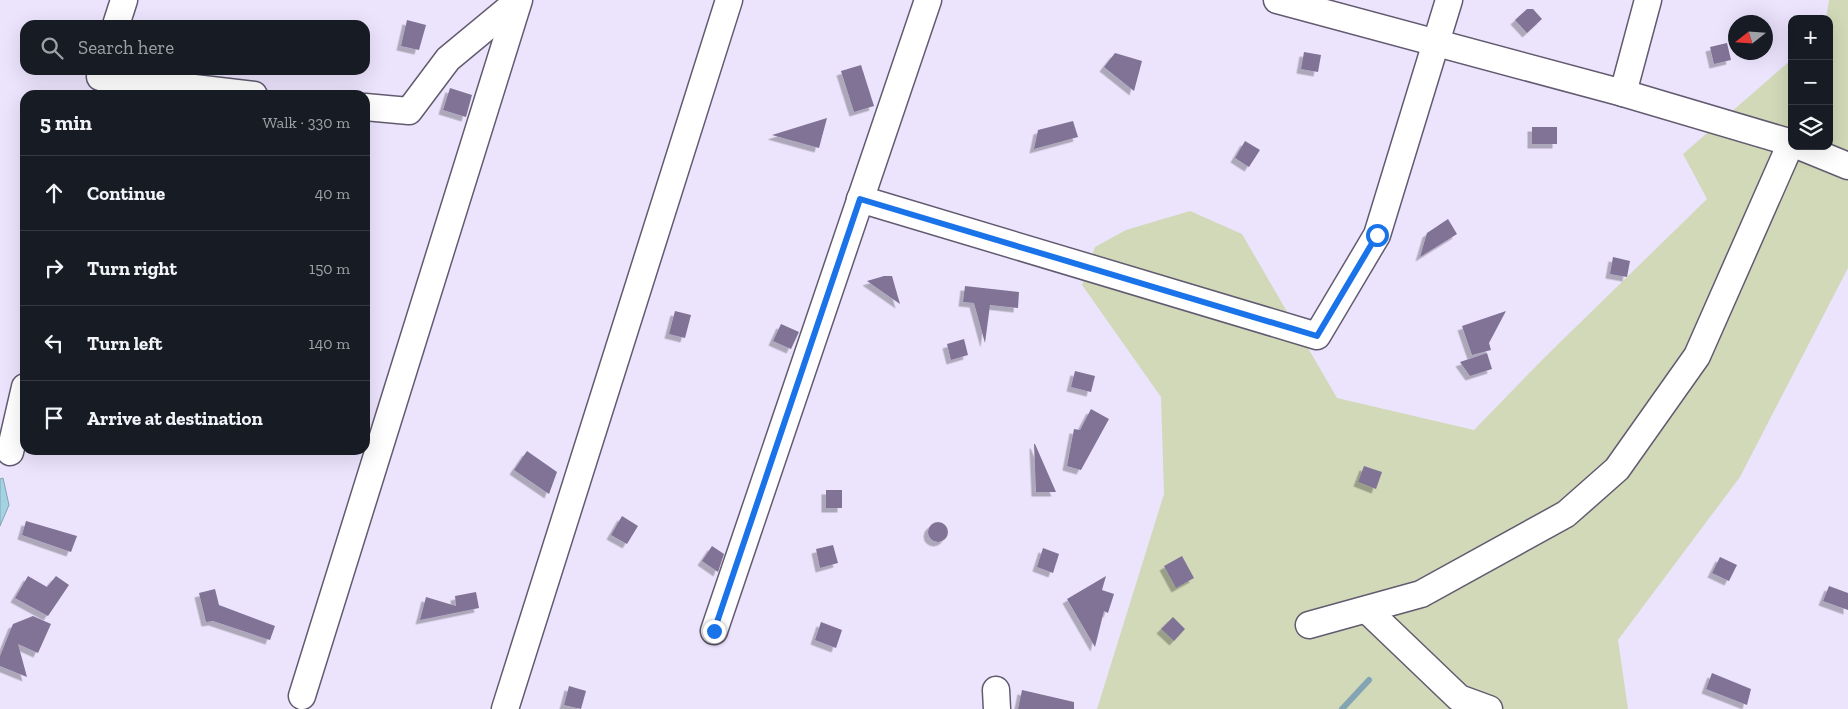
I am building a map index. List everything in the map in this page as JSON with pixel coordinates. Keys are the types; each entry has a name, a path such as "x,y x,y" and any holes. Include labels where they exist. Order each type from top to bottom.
{"street":[{"path":"118,20 124,0"},
{"path":"370,107 409,111 448,60 518,0"},
{"path":"302,696 518,0"},
{"path":"505,709 729,0"},
{"path":"714,631 928,0"},
{"path":"1277,0 1622,93 1788,142"},
{"path":"860,199 1317,336 1377,235 1449,0"},
{"path":"1622,93 1648,0"},
{"path":"99,81 199,90"},
{"path":"1308,625 1421,594 1566,514 1617,469 1697,356 1791,150"},
{"path":"1809,150 1848,166"},
{"path":"10,452 20,409"},
{"path":"1367,610 1459,698 1489,709"}],"green space":[{"path":"1829,0 1848,0 1848,268 1740,477 1618,640 1628,709 1097,709 1164,494 1161,397 1082,285 1095,247 1126,230 1190,211 1242,234 1337,398 1474,430 1545,357 1707,199 1683,154 1788,62 1788,150 1833,150 1833,15 1827,15"}],"water":[{"path":"3,478 9,505 0,526 0,479"}],"building":[{"path":"1527,9 1533,9 1542,19 1527,33 1515,20"},
{"path":"407,20 426,25 419,50 401,46"},
{"path":"1727,43 1728,60 1731,60 1714,64 1710,47"},
{"path":"1304,52 1321,55 1318,72 1301,69"},
{"path":"1115,53 1142,61 1134,91 1104,67"},
{"path":"861,65 874,106 854,112 841,71"},
{"path":"450,88 472,95 466,117 443,110"},
{"path":"827,118 819,148 772,135"},
{"path":"1073,121 1078,137 1034,149 1038,130"},
{"path":"1532,127 1557,127 1557,144 1532,144"},
{"path":"1245,141 1260,150 1249,167 1235,158"},
{"path":"1448,219 1457,234 1420,257 1427,233"},
{"path":"1613,257 1630,261 1627,277 1610,274"},
{"path":"884,276 892,276 900,304 867,281"},
{"path":"965,286 1019,292 1018,308 990,305 985,343 974,303 963,302"},
{"path":"675,311 691,315 685,338 669,334"},
{"path":"1506,311 1489,343 1491,350 1472,355 1462,326"},
{"path":"781,324 799,332 791,349 773,341"},
{"path":"964,339 968,355 951,360 947,344"},
{"path":"1487,353 1492,369 1470,376 1460,362"},
{"path":"1075,371 1095,376 1091,392 1071,387"},
{"path":"1091,409 1109,419 1081,470 1067,466 1074,429 1080,430"},
{"path":"1035,444 1056,492 1036,492"},
{"path":"527,451 557,472 549,494 514,470"},
{"path":"1364,466 1382,472 1376,489 1358,482"},
{"path":"826,490 842,490 842,508 826,508"},
{"path":"622,516 638,526 627,544 611,535"},
{"path":"26,521 77,536 71,552 22,535"},
{"path":"938,522 945,525 948,532 945,539 938,542 931,539 928,532 931,525"},
{"path":"833,545 838,563 820,568 816,549"},
{"path":"712,546 724,554 718,572 702,561"},
{"path":"1043,548 1059,554 1053,573 1037,567"},
{"path":"1182,556 1194,578 1176,588 1164,566"},
{"path":"1720,557 1737,565 1729,581 1712,573"},
{"path":"28,576 47,587 56,576 69,585 48,616 15,598"},
{"path":"1106,576 1102,590 1114,594 1108,613 1104,611 1095,647 1067,599"},
{"path":"1829,586 1848,593 1848,610 1823,601"},
{"path":"215,589 219,605 275,626 270,640 213,621 206,622 199,593"},
{"path":"476,592 479,608 420,620 426,597 456,606 455,596"},
{"path":"33,616 51,624 38,653 18,644 27,677 0,666 0,656 13,624"},
{"path":"1173,617 1185,629 1174,641 1161,629"},
{"path":"821,622 842,630 836,648 815,640"},
{"path":"1712,673 1751,689 1747,705 1706,689"},
{"path":"569,686 586,691 581,709 564,705"},
{"path":"1022,690 1074,702 1074,709 1018,709"}],"waterway":[{"path":"1342,709 1369,680"}],"route":[{"path":"714,631 860,199 1317,336 1377,235"}]}
